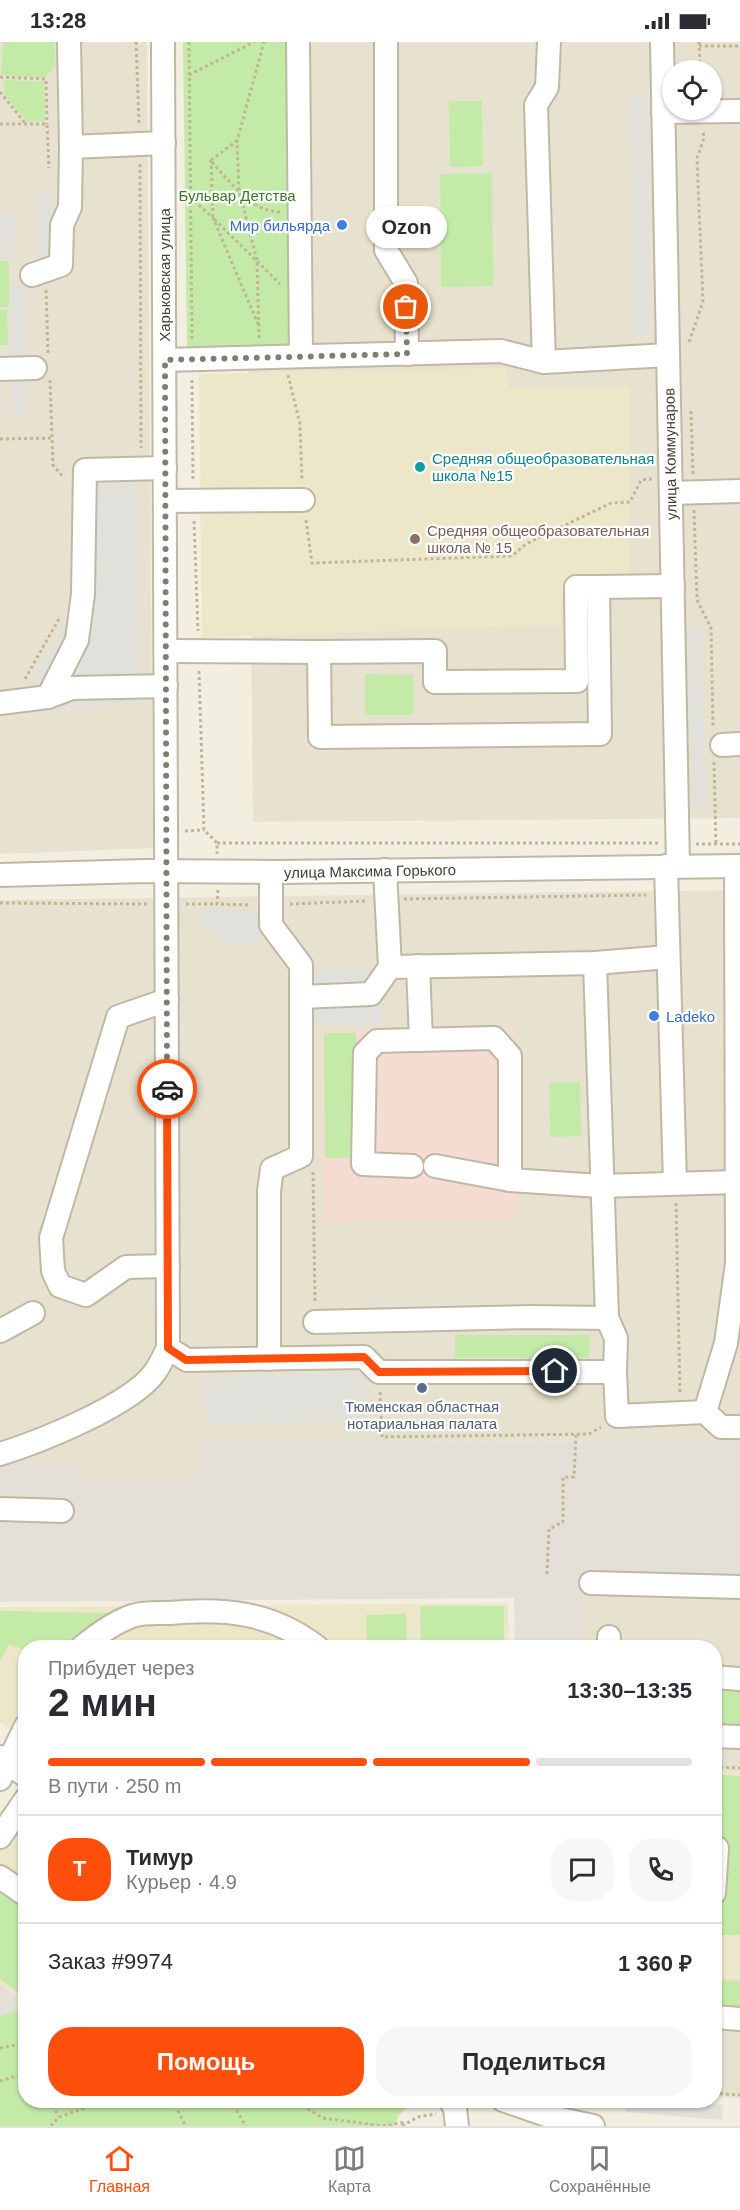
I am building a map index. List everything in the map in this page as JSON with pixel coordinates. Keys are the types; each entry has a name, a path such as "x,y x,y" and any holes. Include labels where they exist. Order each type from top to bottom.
{"street":[{"path":"39,278 61,265 62,225 70,207 69,42"},
{"name":"Харьковская улица","path":"164,42 168,1348"},
{"path":"294,356 300,305 298,42"},
{"path":"386,42 386,250 406,283 407,354"},
{"path":"544,362 536,105 547,87 549,42"},
{"name":"улица Коммунаров","path":"662,42 662,60"},
{"path":"722,111 740,111"},
{"name":"улица Коммунаров","path":"663,120 678,843 672,866 668,957 675,1183"},
{"path":"71,147 164,143"},
{"path":"165,360 501,351 544,362 668,356"},
{"path":"0,369 44,366"},
{"path":"48,697 77,640 83,594 85,470 165,468"},
{"path":"671,485 740,491"},
{"path":"165,501 303,500"},
{"path":"320,652 321,737 600,734 598,586"},
{"path":"166,651 435,651 435,682 578,681 576,587 673,586"},
{"path":"6,702 48,697 72,688 166,686"},
{"path":"705,1412 733,1343 737,1263 738,858"},
{"name":"улица Максима Горького","path":"0,875 672,866 738,858"},
{"path":"301,997 371,994 390,966 385,870"},
{"path":"269,1359 269,1191 272,1169 301,1156 301,965 271,926 271,872"},
{"path":"390,966 595,963 668,957"},
{"path":"595,963 600,1186 607,1318 616,1338 617,1416 705,1412 721,1427 740,1427"},
{"path":"418,966 421,1040"},
{"path":"167,1000 118,1017 51,1238 53,1271 60,1286 86,1295 126,1267 168,1266"},
{"path":"412,1166 363,1164 365,1053 377,1041 494,1038 510,1056 510,1180"},
{"path":"435,1166 510,1180 600,1186 737,1182"},
{"path":"0,1331 33,1312"},
{"path":"315,1322 531,1317 607,1318"},
{"path":"0,1455 44,1440 132,1393 154,1373 168,1348 186,1360 364,1357 379,1372 615,1372"},
{"path":"0,1509 62,1511"},
{"path":"591,1582 740,1587"},
{"path":"91,1640 106,1628 135,1615 195,1611 250,1613 296,1631 308,1640"},
{"path":"722,1678 740,1679"},
{"path":"722,1736 740,1737"},
{"path":"8,1769 18,1745"},
{"path":"0,1837 18,1811"},
{"path":"0,1877 18,1889"},
{"path":"722,2018 740,2019"},
{"path":"531,2108 583,2125"}],"path":[{"path":"136,42 140,144 141,468"},
{"path":"189,75 254,42"},
{"path":"259,357 257,260 238,191 237,141 264,42"},
{"path":"700,60 699,44 740,46"},
{"path":"0,77 46,79 50,178"},
{"path":"0,92 25,124"},
{"path":"0,124 47,124"},
{"path":"210,160 237,141"},
{"path":"210,160 238,191 263,211 299,213"},
{"path":"210,160 213,218 258,326"},
{"path":"190,197 257,260 300,305"},
{"path":"39,278 53,465 70,484"},
{"path":"294,356 287,373 300,424 303,500 312,562 512,556 526,544 611,503 630,502 641,480 671,485"},
{"path":"0,440 52,438"},
{"path":"6,702 60,616"},
{"path":"217,843 678,843 738,858"},
{"path":"0,903 218,904"},
{"path":"301,1156 313,1171 315,1322"},
{"path":"675,1183 680,1414"},
{"path":"379,1372 382,1437 589,1434 617,1416"},
{"path":"547,1574 549,1529 563,1522 563,1477 574,1477 576,1434"},
{"path":"722,1767 740,1768"},
{"path":"0,2048 18,2044"},
{"path":"0,2081 18,2075"},
{"path":"722,2094 740,2095"},
{"path":"54,2108 59,2117"},
{"path":"46,2126 51,2125 59,2117 84,2108"},
{"path":"176,2108 186,2126"},
{"path":"235,2108 246,2126"},
{"path":"306,2108 323,2118 383,2126 449,2113"},
{"path":"402,2126 406,2122"}],"shaded area":[{"path":"0,42 147,42 153,848 0,854"},
{"path":"245,42 740,42 740,818 253,822"},
{"path":"632,95 648,95 649,336 634,336"},
{"path":"36,191 51,191 52,262 37,263"},
{"path":"0,215 14,215 14,258 0,258"},
{"path":"10,285 25,285 25,359 10,360"},
{"name":"Средняя общеобразовательная школа № 15","path":"507,368 509,388 629,386 630,576 562,580 561,625 202,638 199,374"},
{"path":"12,377 26,377 27,416 13,417"},
{"path":"136,472 139,705 29,708 29,690 78,598 78,474"},
{"path":"687,623 701,629 707,805 692,811"},
{"path":"740,890 740,1442 203,1441 202,1477 80,1476 79,1465 0,1464 0,900"},
{"path":"201,908 259,909 259,942 218,942 218,931 201,931"},
{"path":"297,969 382,969 381,1024 297,1024"},
{"path":"516,1029 518,1220 323,1221 321,1030"},
{"path":"367,1373 368,1420 207,1424 205,1378"},
{"path":"203,1441 740,1442 740,1584 586,1585 583,1640 515,1640 514,1598 0,1602 0,1464 5,1461 80,1465 80,1476 201,1477"},
{"path":"740,1584 740,2098 722,2097 722,1640 583,1640 586,1585"},
{"path":"508,1603 509,1640 18,1640 18,1735 0,1722 0,1607"},
{"path":"722,1771 740,1772 740,1979 722,1978"},
{"path":"6,1804 18,1813 18,1998 0,1984 0,1813"},
{"path":"0,1984 18,1998 18,2011 0,2016"},
{"path":"723,2105 722,2120 625,2112 625,2108 722,2108"}],"green space":[{"path":"3,42 54,42 56,66 44,78 1,75"},
{"name":"Бульвар Детства","path":"183,42 288,42 289,348 187,349"},
{"path":"4,80 44,82 45,121 27,121 4,95"},
{"path":"449,101 482,101 483,166 450,167"},
{"path":"492,173 493,286 441,287 440,174"},
{"path":"0,261 9,261 9,307 0,307"},
{"path":"0,310 7,310 8,345 0,345"},
{"path":"365,674 413,675 413,715 365,715"},
{"path":"324,1033 356,1033 357,1158 325,1158"},
{"path":"580,1082 581,1136 550,1137 549,1083"},
{"path":"455,1335 589,1335 589,1358 455,1358"},
{"path":"420,1606 504,1606 504,1640 421,1640"},
{"path":"0,1611 113,1613 79,1640 18,1640 18,1647 9,1644 0,1661"},
{"path":"406,1614 407,1640 367,1640 366,1615"},
{"path":"722,1689 740,1691 740,1727 722,1725"},
{"path":"722,1775 740,1776 740,1935 722,1935"},
{"path":"0,1885 18,1899 18,1992 0,1979"},
{"path":"722,1980 740,1981 740,2013 722,2012"},
{"path":"18,2011 18,2108 406,2108 399,2115 394,2126 0,2126 0,2016"}],"way so far":[{"path":"167,1089 165,360 407,354 406,307"}],"place":[{"name":"Мир бильярда","path":"342,225"},
{"name":"Ozon","path":"406,307"},
{"name":"Средняя общеобразовательная школа №15","path":"420,467"},
{"name":"Средняя общеобразовательная школа № 15","path":"415,539"},
{"name":"Ladeko","path":"654,1016"},
{"name":"Тюменская областная нотариальная палата","path":"422,1388"}],"route":[{"path":"167,1089 168,1348 186,1360 364,1357 379,1372 555,1371"}]}
